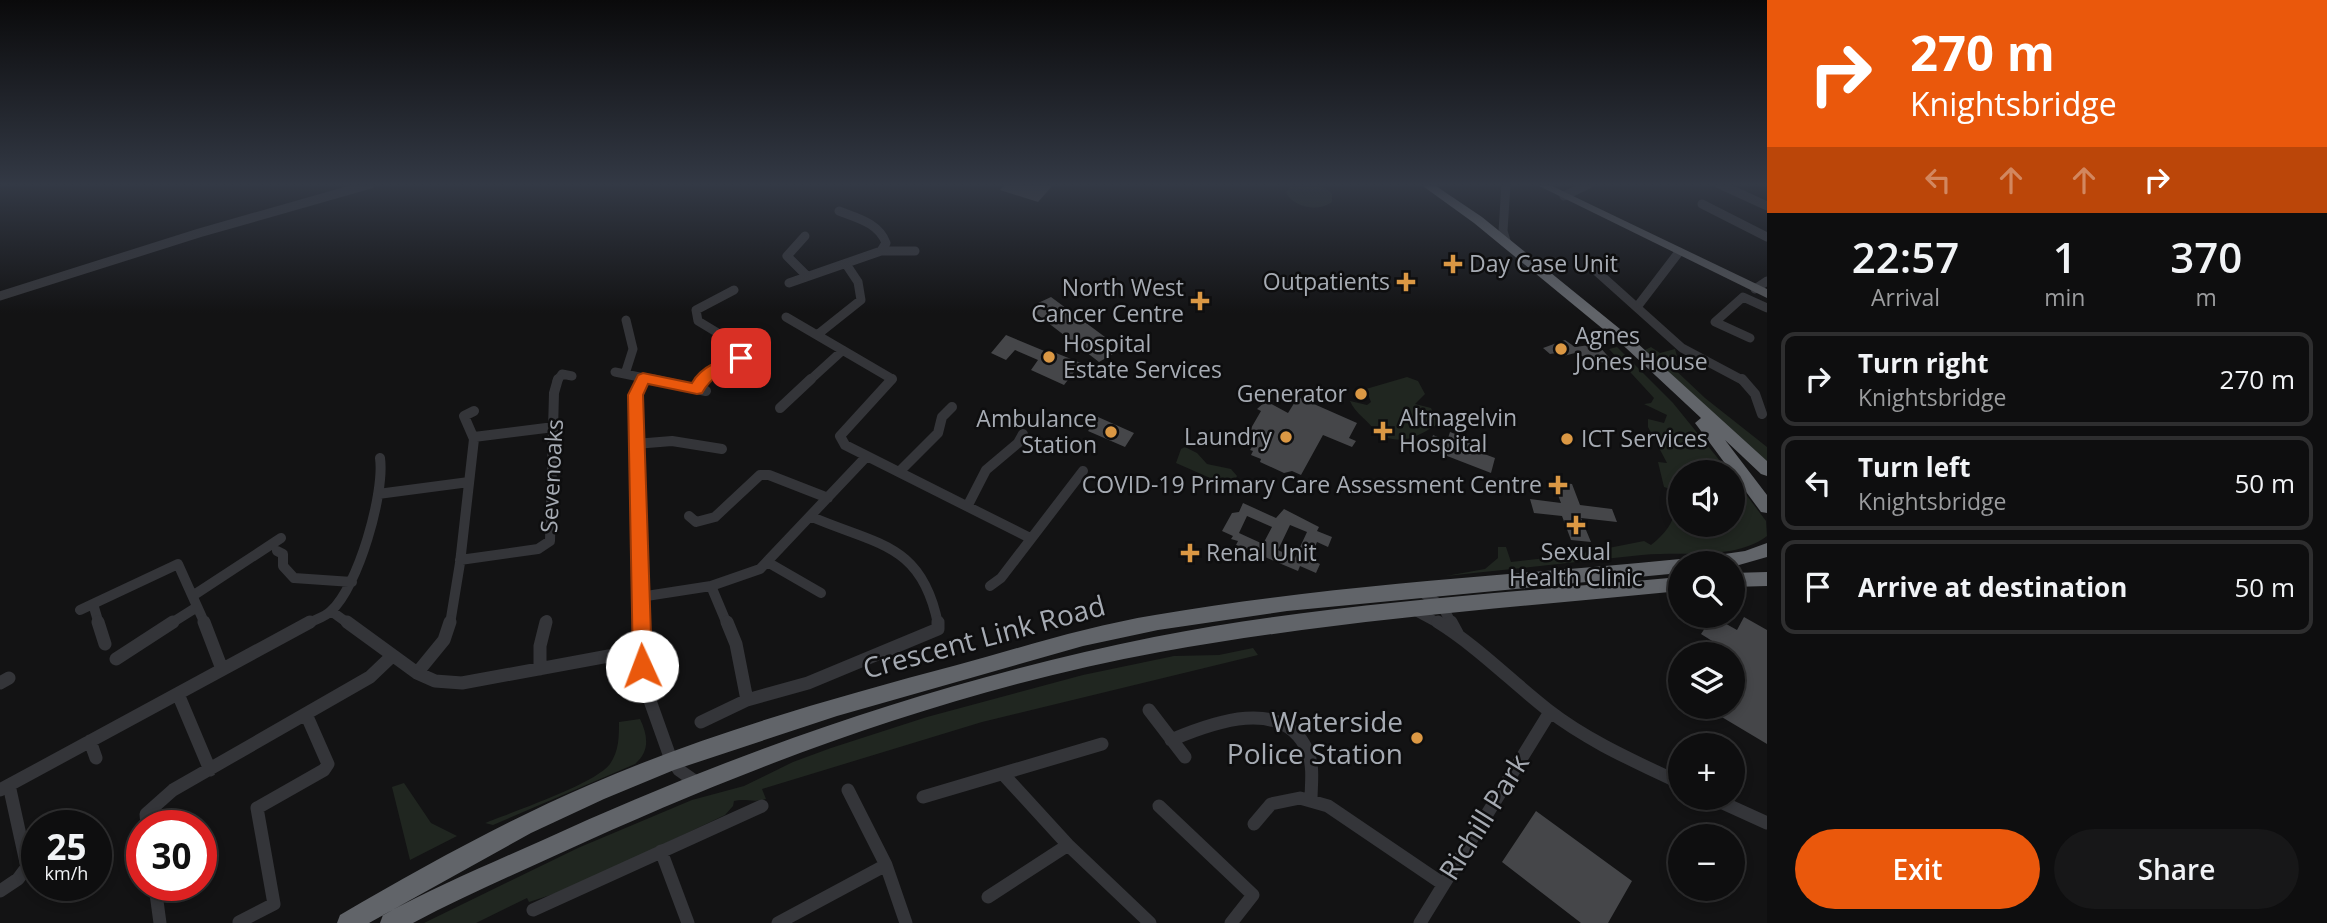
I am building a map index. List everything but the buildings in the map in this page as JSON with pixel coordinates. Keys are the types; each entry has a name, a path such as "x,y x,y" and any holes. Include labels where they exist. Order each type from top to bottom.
{"highway":[{"path":"1486,227 1631,345 1767,470"},
{"path":"1674,387 1767,508"},
{"path":"1745,558 1767,550"},
{"name":"Crescent Link Road","path":"348,923 478,848 635,776 754,731 862,698 1121,629 1265,607 1668,567"},
{"path":"1745,580 1767,579"},
{"name":"Crescent Link Road","path":"391,923 553,845 696,782 815,737 1057,666 1248,629 1442,606 1668,585"}],"main road":[{"path":"1629,227 1767,294"}],"street":[{"path":"0,296 220,227"},
{"path":"875,227 885,234 886,243 881,251"},
{"path":"1490,230 1496,227"},
{"path":"1505,227 1507,244"},
{"path":"1747,227 1767,237"},
{"path":"805,236 788,256 806,275"},
{"path":"789,283 881,251 915,251"},
{"path":"1637,307 1679,251"},
{"path":"817,335 861,300 858,282 846,264"},
{"path":"1595,270 1682,348 1726,379 1730,372 1745,381 1755,391 1762,414"},
{"path":"1755,289 1767,281"},
{"path":"625,319 632,349 620,373 701,390 701,380 741,358 744,353 741,347 698,321 696,310 734,290"},
{"path":"1750,338 1715,322 1743,297 1767,308"},
{"path":"786,317 892,379 840,436 845,445 1030,538"},
{"path":"780,408 843,350"},
{"name":"Sevenoaks","path":"460,560 538,549 550,541 554,383 562,374 572,376"},
{"path":"643,378 635,397 635,444 641,650 645,686 662,741 674,762 696,782"},
{"path":"899,472 938,433 942,417 952,407"},
{"path":"417,673 444,640 449,627 460,560 474,437 464,416 474,411"},
{"path":"474,437 554,427"},
{"path":"968,505 986,470 1013,448 1023,434"},
{"path":"635,444 672,441 715,451"},
{"path":"640,597 711,586 744,577 769,563 866,457"},
{"path":"0,891 18,879 27,867 5,787 331,611 352,582 362,561 378,494 382,471 380,458"},
{"path":"990,586 1001,578 1083,471"},
{"path":"689,516 696,522 715,517 760,475 769,475 828,498"},
{"path":"378,494 469,482"},
{"path":"701,722 747,700 808,683 938,629 930,587 914,565 883,542 812,517"},
{"path":"116,659 281,538"},
{"path":"277,551 283,554 283,566 294,578 352,582"},
{"path":"769,563 821,593"},
{"path":"80,610 178,564 222,669"},
{"path":"711,586 736,644 747,700"},
{"path":"1420,591 1442,606 1458,635"},
{"path":"93,604 105,644"},
{"path":"1414,610 1430,616 1458,635 1550,712 1597,744 1668,777"},
{"path":"331,611 417,673 435,681 462,683 641,650"},
{"path":"540,669 540,646 547,620"},
{"path":"150,810 173,790 370,677 392,656"},
{"path":"178,694 210,770"},
{"path":"1149,710 1185,757"},
{"name":"Richill Park","path":"1420,923 1550,712"},
{"path":"239,922 274,904 257,808 324,770 328,764 306,715"},
{"path":"1171,740 1218,720 1254,717 1277,724 1288,730 1306,749 1311,801"},
{"path":"86,743 96,758"},
{"path":"923,797 1102,744"},
{"path":"1003,774 1068,845 1149,923"},
{"path":"848,790 886,865 906,923"},
{"path":"1254,824 1271,804 1300,798 1328,806 1443,884"},
{"path":"533,910 762,806"},
{"path":"1159,806 1253,895 1231,923"},
{"path":"1738,810 1767,823"},
{"path":"988,897 1068,845"},
{"path":"661,851 688,923"},
{"path":"778,923 886,865"},
{"path":"157,901 160,923"}],"shaded area":[{"path":"1617,347 1673,403 1719,460 1668,460 1668,488 1664,487 1658,462 1667,463 1648,427 1648,419 1664,423 1667,415 1644,404 1651,403 1654,398 1609,349"},
{"path":"1651,347 1660,353 1675,349 1677,356 1671,359 1670,365 1705,398 1767,447 1767,462 1665,374 1645,350"},
{"path":"1407,377 1418,381 1425,394 1415,404 1431,408 1438,424 1423,433 1402,440 1386,438 1377,434 1350,401 1367,405 1371,402 1366,389"},
{"path":"1185,447 1197,453 1207,464 1231,469 1237,476 1235,480 1217,481 1176,463 1181,449"},
{"path":"1745,493 1766,521 1767,536 1754,544 1728,551 1668,551 1668,554 1446,576 1485,569 1498,558 1498,547 1506,547 1511,562 1573,555 1644,541 1651,545 1668,527 1668,537 1745,537"},
{"path":"1253,648 1258,655 982,722 762,789 766,799 734,801 725,815 569,889 529,902 527,898 476,923 424,923 578,848 692,800 744,786 793,762 831,748 927,717 1083,675 1174,656 1219,655"},
{"path":"640,719 646,743 643,754 635,764 493,825 485,823 571,789 601,772 610,764 615,754 619,722"},
{"path":"404,783 431,823 457,836 410,860 392,787"}],"place":[{"name":"Day Case Unit","path":"1453,264"},
{"name":"Outpatients","path":"1406,282"},
{"name":"North West Cancer Centre","path":"1200,301"},
{"name":"Agnes Jones House","path":"1561,349"},
{"name":"Hospital Estate Services","path":"1049,357"},
{"name":"Generator","path":"1361,394"},
{"name":"Altnagelvin Hospital","path":"1383,431"},
{"name":"Ambulance Station","path":"1111,432"},
{"name":"Laundry","path":"1286,437"},
{"name":"ICT Services","path":"1567,439"},
{"name":"COVID-19 Primary Care Assessment Centre","path":"1558,485"},
{"name":"Sexual Health Clinic","path":"1576,525"},
{"name":"Renal Unit","path":"1190,553"},
{"name":"Waterside Police Station","path":"1417,738"}],"route":[{"path":"642,666 635,395 643,378 697,389 701,380 718,368 741,358"}]}
